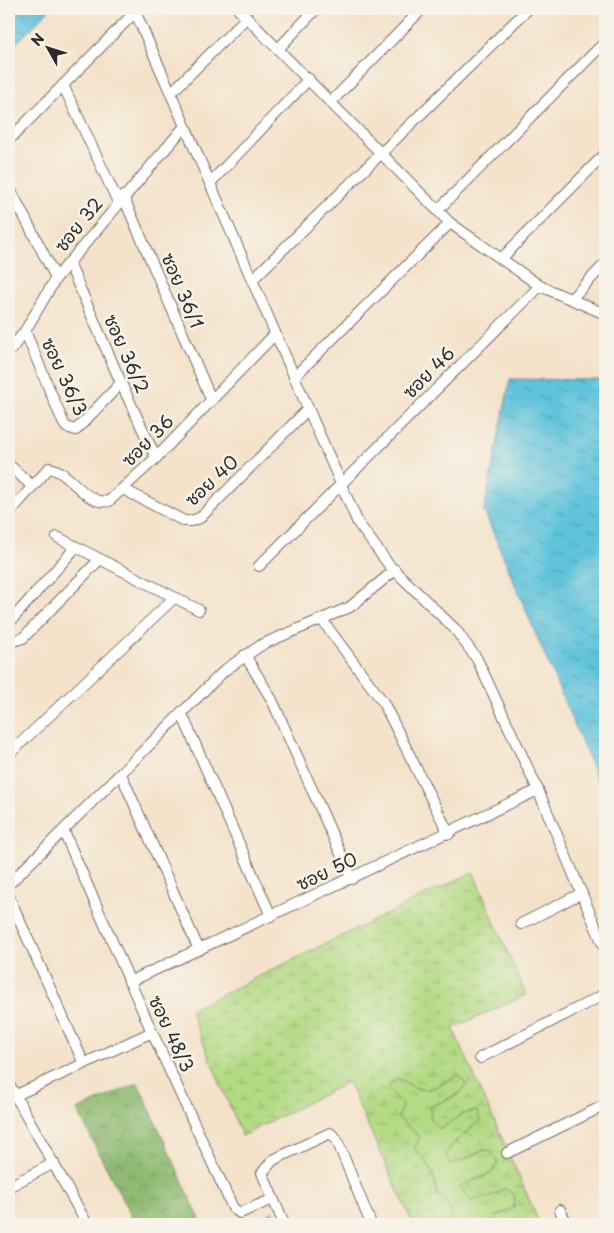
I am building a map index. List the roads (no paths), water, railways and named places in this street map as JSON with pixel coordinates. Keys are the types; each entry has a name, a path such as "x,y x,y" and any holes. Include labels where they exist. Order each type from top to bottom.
{"street":[{"path":"238,9 450,223 540,286 605,314"},
{"path":"278,49 316,9"},
{"path":"331,102 422,9"},
{"path":"252,280 528,9"},
{"path":"9,140 136,10 358,523 394,570 455,629 468,646 538,790 605,949"},
{"path":"171,93 246,17"},
{"path":"438,210 605,42"},
{"path":"210,183 309,79"},
{"name":"ซอย 36/1","path":"63,85 121,199 212,399"},
{"name":"ซอย 32","path":"9,352 25,330 56,278 121,199 185,126"},
{"path":"501,259 605,154"},
{"path":"9,186 56,278"},
{"path":"294,378 450,223"},
{"name":"ซอย 36/2","path":"69,262 120,383 156,458"},
{"path":"571,299 605,264"},
{"name":"ซอย 46","path":"259,566 540,286"},
{"name":"ซอย 36/3","path":"25,330 64,423 71,429 76,430 120,383"},
{"name":"ซอย 36","path":"9,513 49,468 61,472 95,500 109,501 156,458 275,334"},
{"name":"ซอย 40","path":"123,489 184,521 200,518 308,410"},
{"path":"9,465 32,486"},
{"path":"57,537 199,610"},
{"path":"9,624 76,547"},
{"path":"9,642 23,638 100,559"},
{"path":"9,884 64,832 207,686 245,655 263,644 322,620 363,599 394,570"},
{"path":"9,754 174,598"},
{"path":"322,620 383,702 450,834"},
{"path":"245,655 272,700 352,879"},
{"path":"181,712 271,916"},
{"path":"121,774 198,950"},
{"name":"ซอย 50","path":"129,982 450,834 538,790"},
{"name":"ซอย 48/3","path":"64,832 129,982 234,1208 240,1213 273,1199"},
{"path":"520,924 582,893"},
{"path":"9,897 84,1064"},
{"path":"480,1058 605,994"},
{"path":"11,1097 152,1032"},
{"path":"9,1084 11,1097 54,1164 87,1224"},
{"path":"507,1154 605,1105"},
{"path":"284,1224 262,1173 268,1163 330,1134 336,1138 371,1224"},
{"path":"10,1186 54,1164"},
{"path":"560,1210 567,1224"}],"water":[{"path":"9,9 50,9 9,51"},
{"path":"510,379 605,380 605,798 484,511"},
{"path":"273,1212 278,1224 248,1224"}]}
